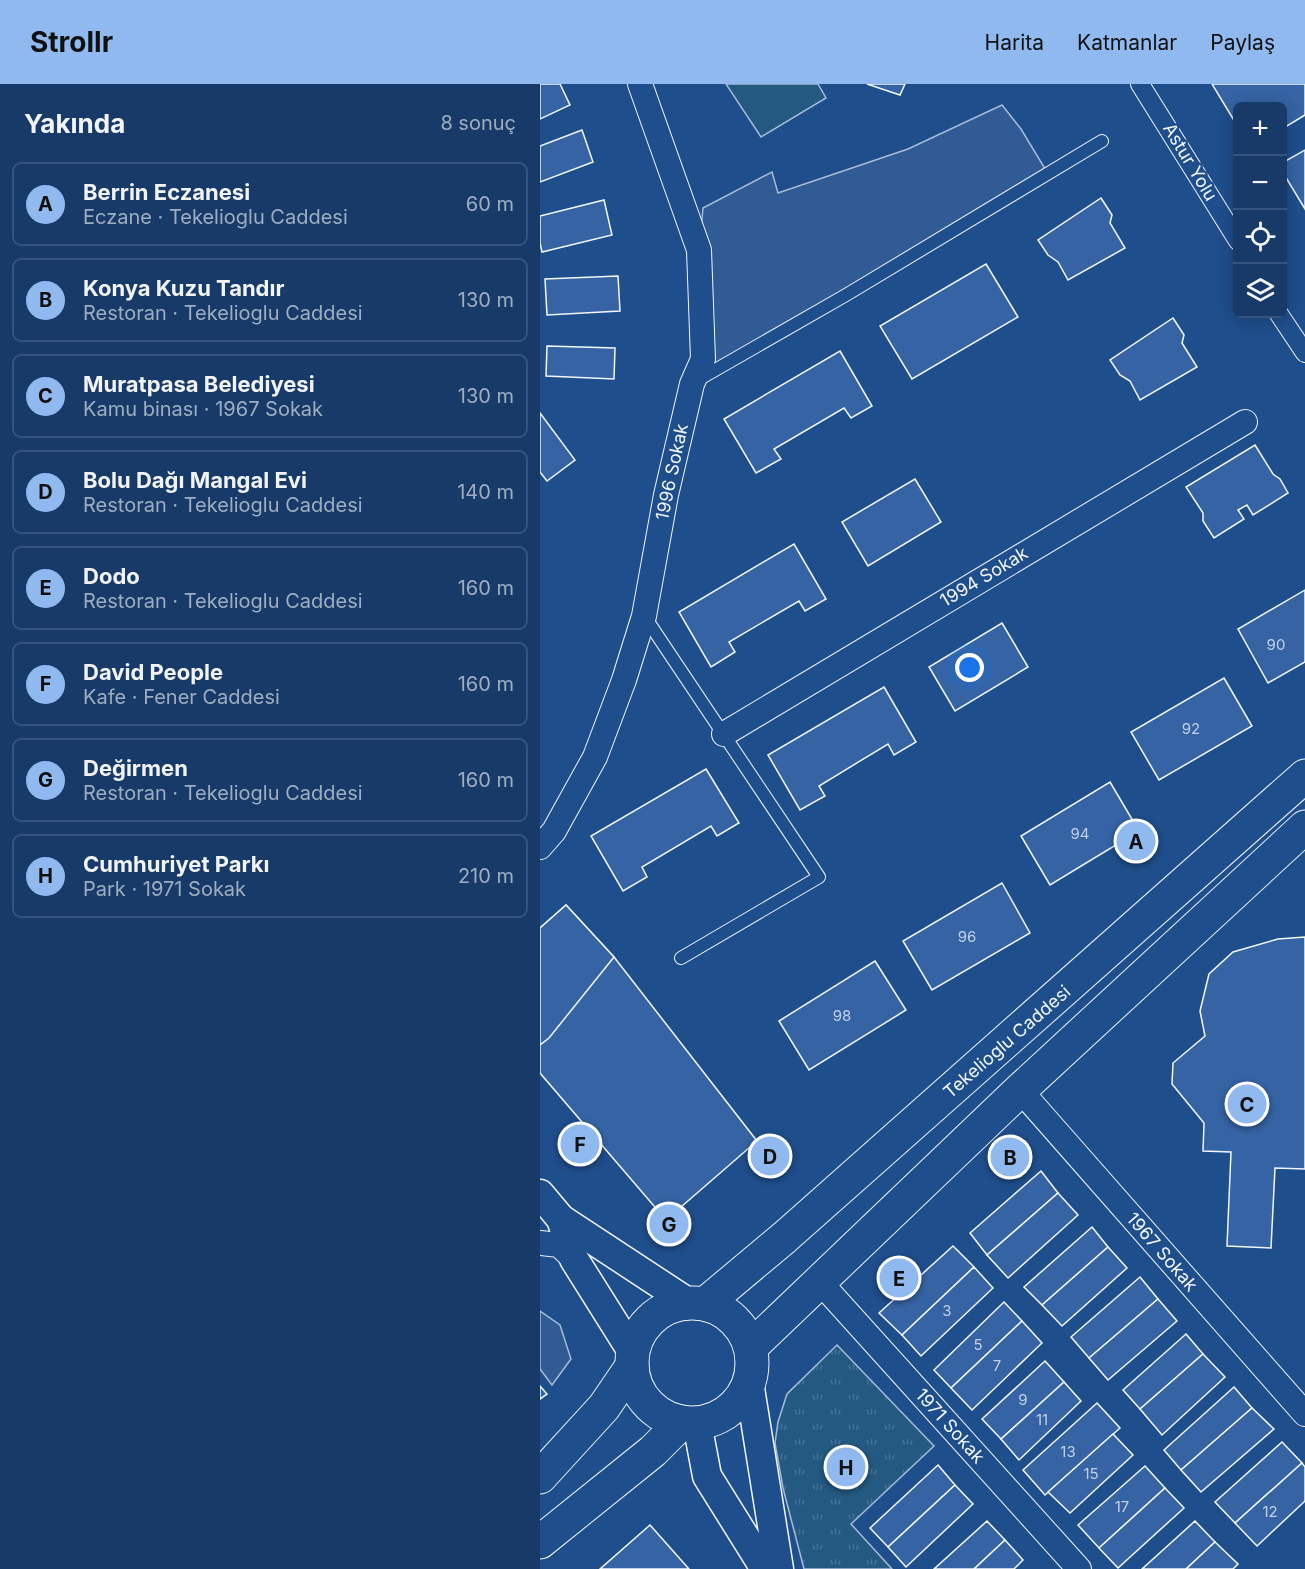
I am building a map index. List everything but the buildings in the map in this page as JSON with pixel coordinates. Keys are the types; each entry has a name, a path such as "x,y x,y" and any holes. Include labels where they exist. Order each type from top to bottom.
{"main road":[{"name":"Tekelioglu Caddesi","path":"697,1303 785,1237 1305,776"},
{"path":"751,1347 1020,1090 1305,827"},
{"path":"697,1303 721,1310 734,1319 744,1332 751,1347 752,1365 749,1382 741,1398 729,1410 714,1419 690,1423 667,1418 642,1396 635,1382 633,1360 639,1334 652,1318 670,1307 697,1303"},
{"path":"540,1477 604,1407 633,1360"},
{"path":"540,1542 690,1423"}],"street":[{"name":"1996 Sokak","path":"540,848 554,831 595,757 624,680 644,616 666,495 692,384 703,359 699,250 640,84"},
{"name":"Astur Yolu","path":"1140,84 1233,233"},
{"path":"1282,318 1305,354"},
{"name":"1994 Sokak","path":"724,734 1245,422"},
{"name":"1967 Sokak","path":"1020,1090 1305,1414"},
{"path":"540,1194 561,1219 697,1303"},
{"path":"561,1219 574,1259 633,1360"},
{"path":"540,1243 559,1245 574,1259"},
{"name":"1971 Sokak","path":"820,1282 1079,1569"},
{"path":"749,1382 779,1569"},
{"path":"690,1423 707,1476 765,1569"}],"lane":[{"path":"692,384 846,295 1102,141"},
{"path":"644,616 819,877 681,958"}],"green space":[{"path":"726,84 818,84 826,98 761,137"},
{"path":"837,1345 934,1446 851,1524 892,1569 804,1569 783,1488 775,1443 778,1422 787,1394"}],"shaded area":[{"path":"1002,105 1021,129 1044,167 1045,174 702,371 699,250 703,208 772,172 778,193 908,149"},
{"path":"540,1311 560,1325 571,1359 552,1385 540,1369"}],"place":[{"name":"Berrin Eczanesi","path":"1136,841"},
{"name":"Muratpasa Belediyesi","path":"1247,1104"},
{"name":"David People","path":"580,1144"},
{"name":"Bolu Dağı Mangal Evi","path":"770,1156"},
{"name":"Konya Kuzu Tandır","path":"1010,1157"},
{"name":"Değirmen","path":"669,1224"},
{"name":"Dodo","path":"899,1278"},
{"name":"Cumhuriyet Parkı","path":"846,1467"}]}
